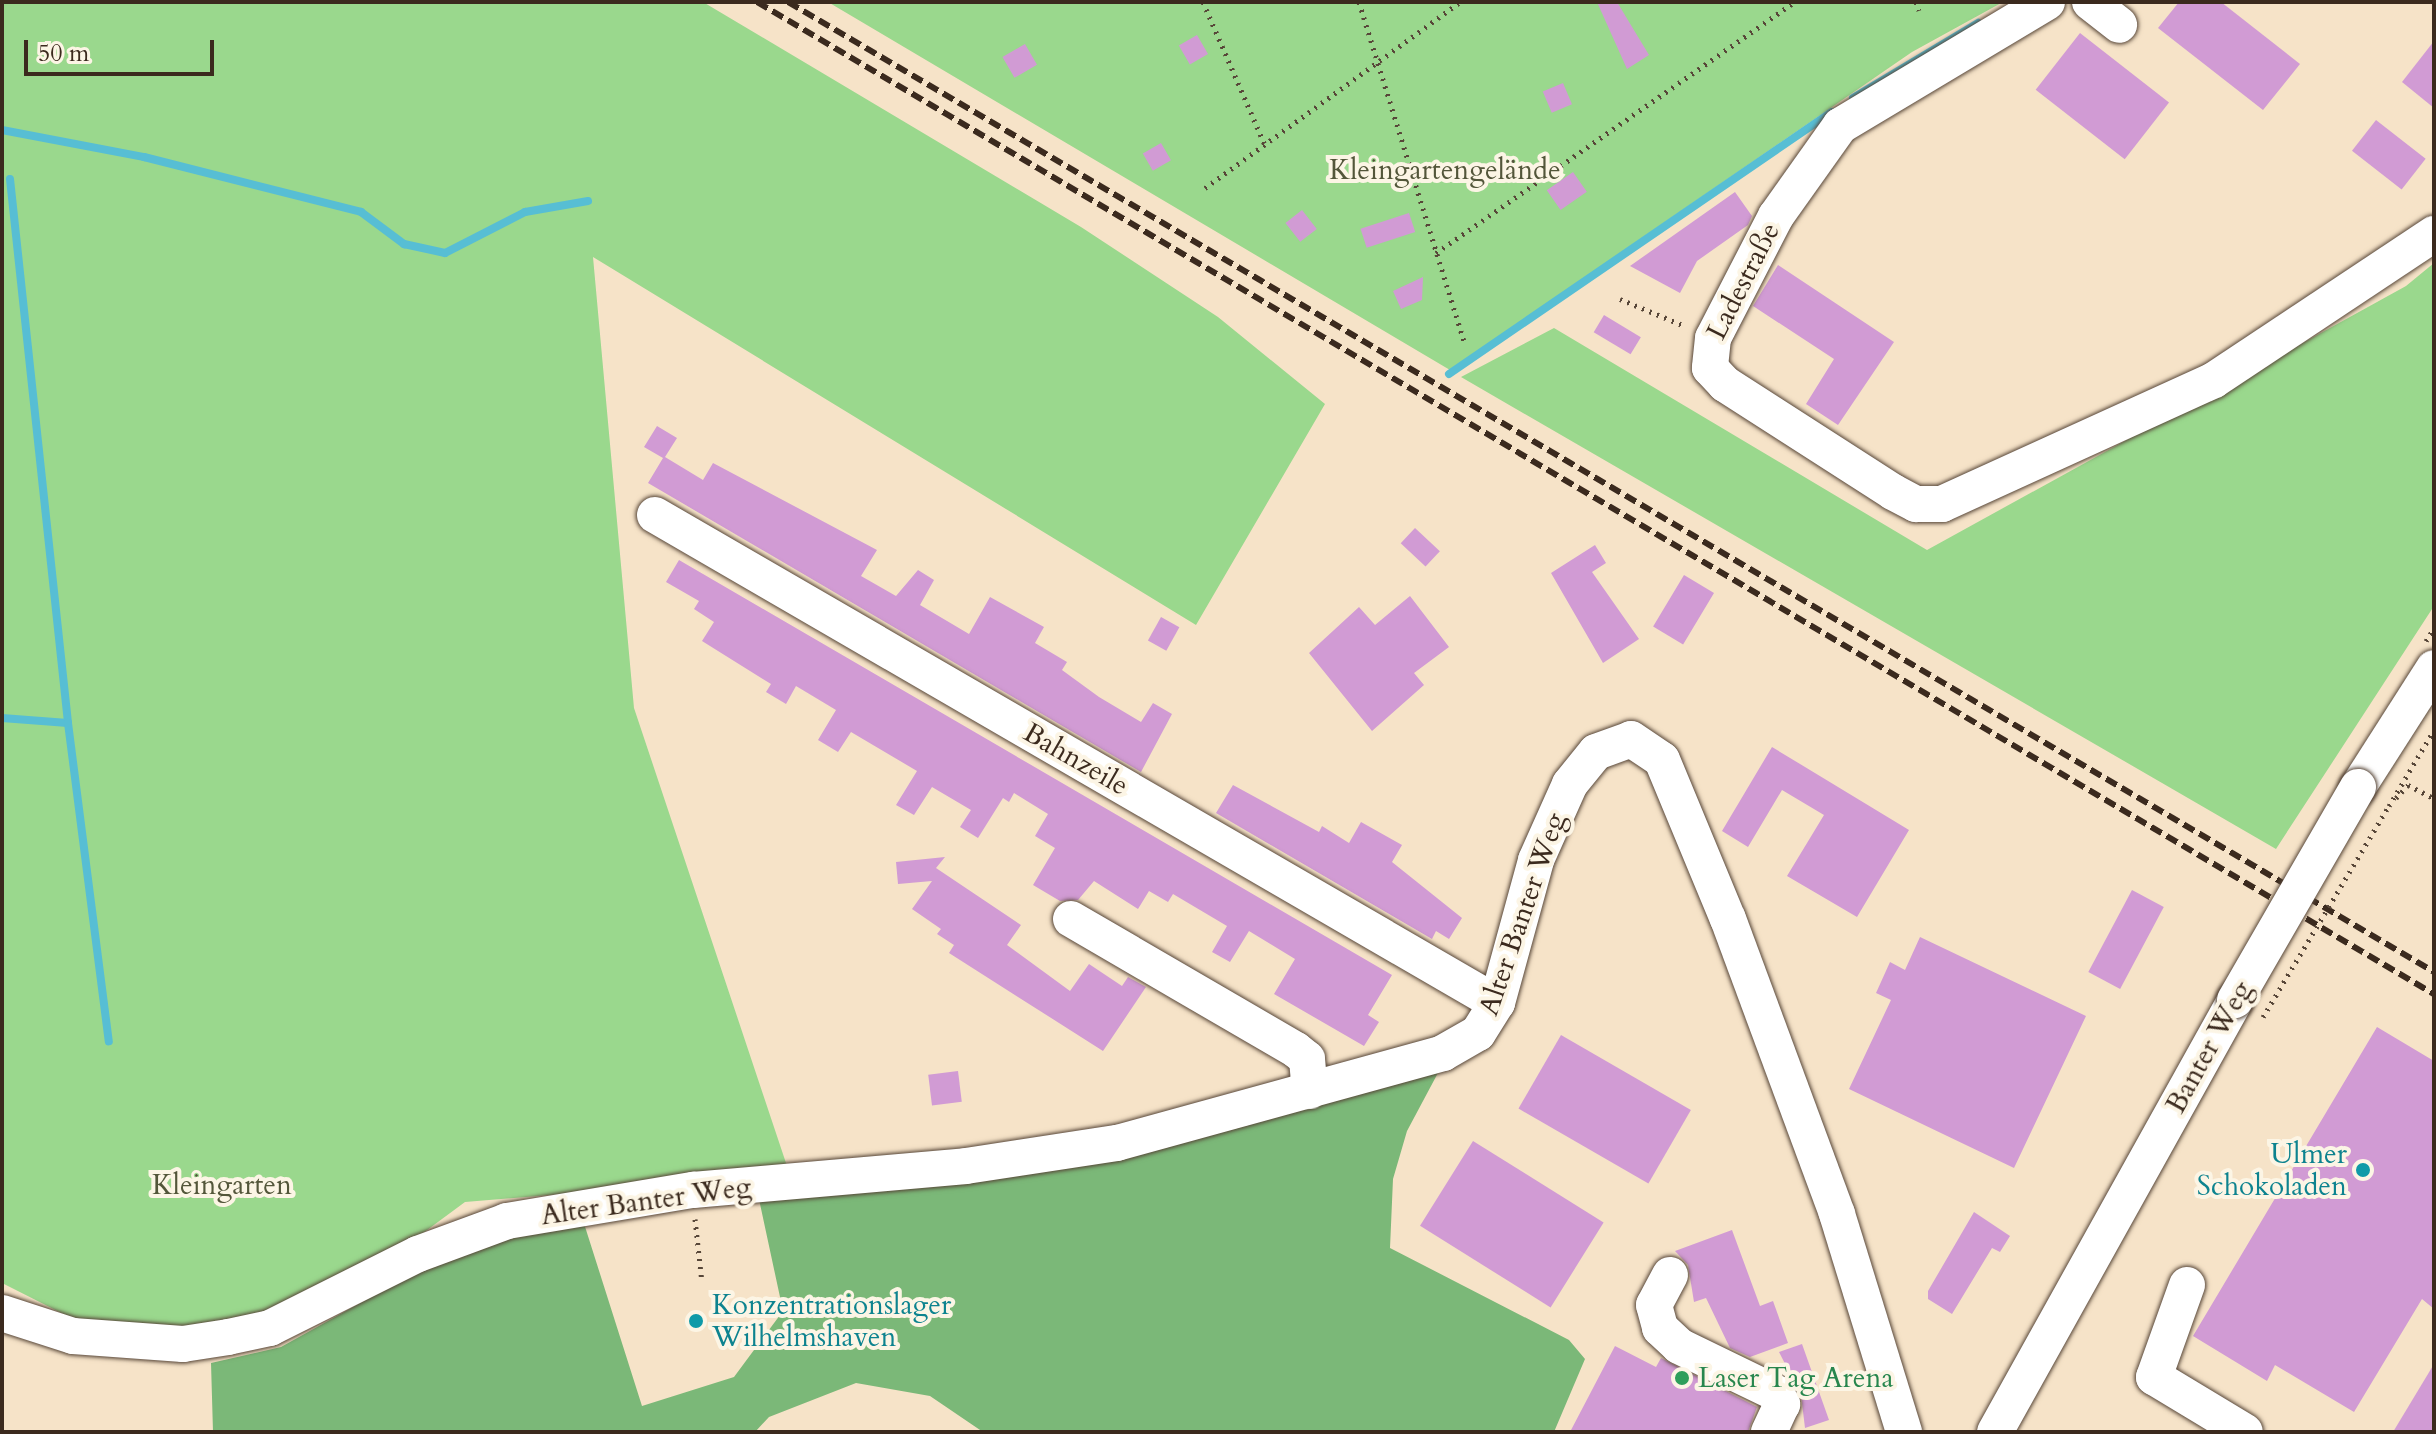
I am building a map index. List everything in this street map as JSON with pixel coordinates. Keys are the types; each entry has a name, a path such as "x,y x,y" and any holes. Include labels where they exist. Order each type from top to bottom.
{"street":[{"name":"Ladestraße","path":"2047,2 1840,126 1776,216 1713,338 1710,368 1725,384 1893,492 1916,504 1942,504 1994,483 2214,380 2434,234"},
{"path":"2090,2 2119,25"},
{"name":"Bahnzeile","path":"655,515 1497,1003"},
{"name":"Banter Weg","path":"1995,1432 2249,1009 2358,787 2434,668"},
{"name":"Alter Banter Weg","path":"2,1313 73,1336 183,1344 228,1337 282,1323 418,1254 507,1221 693,1190 1069,1152 1310,1091 1462,1044 1497,1003 1536,860 1570,784 1614,743 1646,742 1662,760 1837,1214 1904,1432"},
{"path":"1071,919 1296,1050 1307,1059 1310,1091"},
{"path":"1670,1275 1654,1305 1660,1328 1679,1346 1776,1393 1782,1404 1769,1432"},
{"path":"2187,1285 2154,1377 2245,1432"}],"path":[{"path":"1203,2 1264,143"},
{"path":"1359,2 1465,344"},
{"path":"1205,188 1460,2"},
{"path":"1436,253 1795,2"},
{"path":"1916,2 1919,11"},
{"path":"1620,299 1713,338"},
{"path":"2249,1009 2389,806 2434,730"},
{"path":"2389,806 2408,785 2434,798"},
{"path":"693,1190 702,1282"}],"green space":[{"name":"Kleingarten","path":"2,2 703,2 1081,227 1218,317 1325,404 1196,625 593,257 634,708 790,1175 465,1202 377,1267 273,1319 186,1340 99,1332 2,1283"},
{"name":"Kleingartengelände","path":"828,2 2003,2 1912,52 1450,370"},
{"path":"2434,263 2434,606 2276,849 1461,377 1554,328 1927,550 2406,286"},
{"path":"1447,1056 1407,1131 1393,1179 1390,1248 1569,1340 1585,1359 1554,1432 983,1432 930,1396 856,1383 769,1417 755,1432 213,1432 211,1363 281,1347 418,1271 581,1214 642,1406 734,1377 783,1311 757,1190 1100,1157"}],"building":[{"path":"1597,2 1617,2 1649,55 1627,69"},
{"path":"2179,2 2221,2 2300,64 2263,110 2158,28"},
{"path":"2080,33 2169,103 2125,159 2036,90"},
{"path":"1197,35 1208,54 1190,65 1179,46"},
{"path":"2434,41 2434,108 2402,82"},
{"path":"1025,44 1037,65 1014,78 1002,57"},
{"path":"1563,83 1572,104 1552,113 1543,92"},
{"path":"2376,120 2426,159 2402,190 2352,151"},
{"path":"1161,143 1171,160 1153,171 1143,154"},
{"path":"1573,172 1587,192 1561,210 1547,190"},
{"path":"1735,192 1752,216 1748,225 1697,261 1680,293 1630,266"},
{"path":"1302,210 1317,229 1300,242 1285,223"},
{"path":"1409,213 1415,232 1367,248 1360,229"},
{"path":"1778,265 1894,342 1838,425 1806,404 1834,359 1753,306"},
{"path":"1423,277 1422,300 1401,309 1393,291"},
{"path":"1604,315 1641,337 1631,354 1594,332"},
{"path":"657,426 677,438 665,457 703,480 713,463 877,550 861,576 896,596 918,570 934,580 920,605 969,634 990,597 1044,627 1035,643 1067,662 1062,670 1099,697 1141,722 1153,703 1172,714 1141,772 648,483 663,458 644,447"},
{"path":"1415,528 1440,551 1426,567 1401,543"},
{"path":"1595,545 1606,563 1592,572 1639,639 1603,663 1551,573"},
{"path":"679,560 1392,975 1368,1015 1379,1022 1364,1046 1274,994 1295,959 1249,931 1230,962 1212,952 1227,926 1173,894 1168,902 1149,891 1138,909 1094,881 1078,900 1060,901 1033,885 1055,848 1035,836 1048,814 1014,793 1009,802 1003,798 978,838 960,827 971,810 932,787 914,815 896,805 917,771 851,732 838,752 818,740 836,710 796,686 786,704 766,692 771,684 702,641 714,622 694,609 699,601 666,582"},
{"path":"1684,575 1714,593 1683,644 1653,626"},
{"path":"1410,596 1449,647 1414,673 1424,685 1372,731 1309,653 1359,607 1375,625"},
{"path":"1161,617 1179,627 1166,651 1148,641"},
{"path":"1772,747 1909,830 1857,917 1787,876 1824,815 1782,790 1748,847 1722,831"},
{"path":"1233,785 1319,832 1322,826 1349,843 1361,822 1402,845 1392,862 1462,918 1449,939 1436,931 1432,939 1216,813"},
{"path":"945,857 936,868 1021,925 1007,945 1070,991 1089,964 1122,986 1128,977 1146,987 1103,1051 949,953 954,945 937,934 941,929 912,909 932,881 898,884 896,862"},
{"path":"2132,890 2164,907 2120,989 2088,972"},
{"path":"1920,937 2086,1016 2014,1168 1849,1089 1891,1000 1876,993 1890,962 1905,970"},
{"name":"Ulmer Schokoladen","path":"2377,1027 2434,1061 2434,1309 2422,1299 2354,1412 2275,1365 2267,1381 2193,1336"},
{"path":"1561,1035 1691,1110 1648,1184 1518,1109"},
{"path":"958,1071 962,1102 932,1105 928,1075"},
{"path":"1473,1141 1604,1223 1551,1307 1420,1226"},
{"path":"1974,1212 2010,1236 2000,1252 1992,1248 1952,1314 1928,1299 1928,1291"},
{"path":"1732,1230 1760,1306 1773,1301 1788,1343 1750,1357 1730,1348 1706,1298 1694,1302 1688,1265 1675,1251"},
{"path":"1802,1344 1829,1420 1805,1428 1801,1395 1779,1352"},
{"name":"Laser Tag Arena","path":"1615,1346 1656,1367 1661,1358 1757,1407 1748,1432 1570,1432"},
{"path":"2434,1364 2434,1432 2393,1432"}],"waterway":[{"path":"1853,98 1978,23"},
{"path":"1449,374 1832,112"},
{"path":"2,130 144,157 361,212 404,244 445,253 525,212 588,201"},
{"path":"10,179 68,723"},
{"path":"2,718 68,723 109,1041"}],"railway":[{"path":"757,2 2434,994"},
{"path":"788,2 2434,972"}],"place":[{"name":"Ulmer Schokoladen","path":"2363,1170"},
{"name":"Konzentrationslager Wilhelmshaven","path":"696,1321"},
{"name":"Laser Tag Arena","path":"1682,1378"}]}
